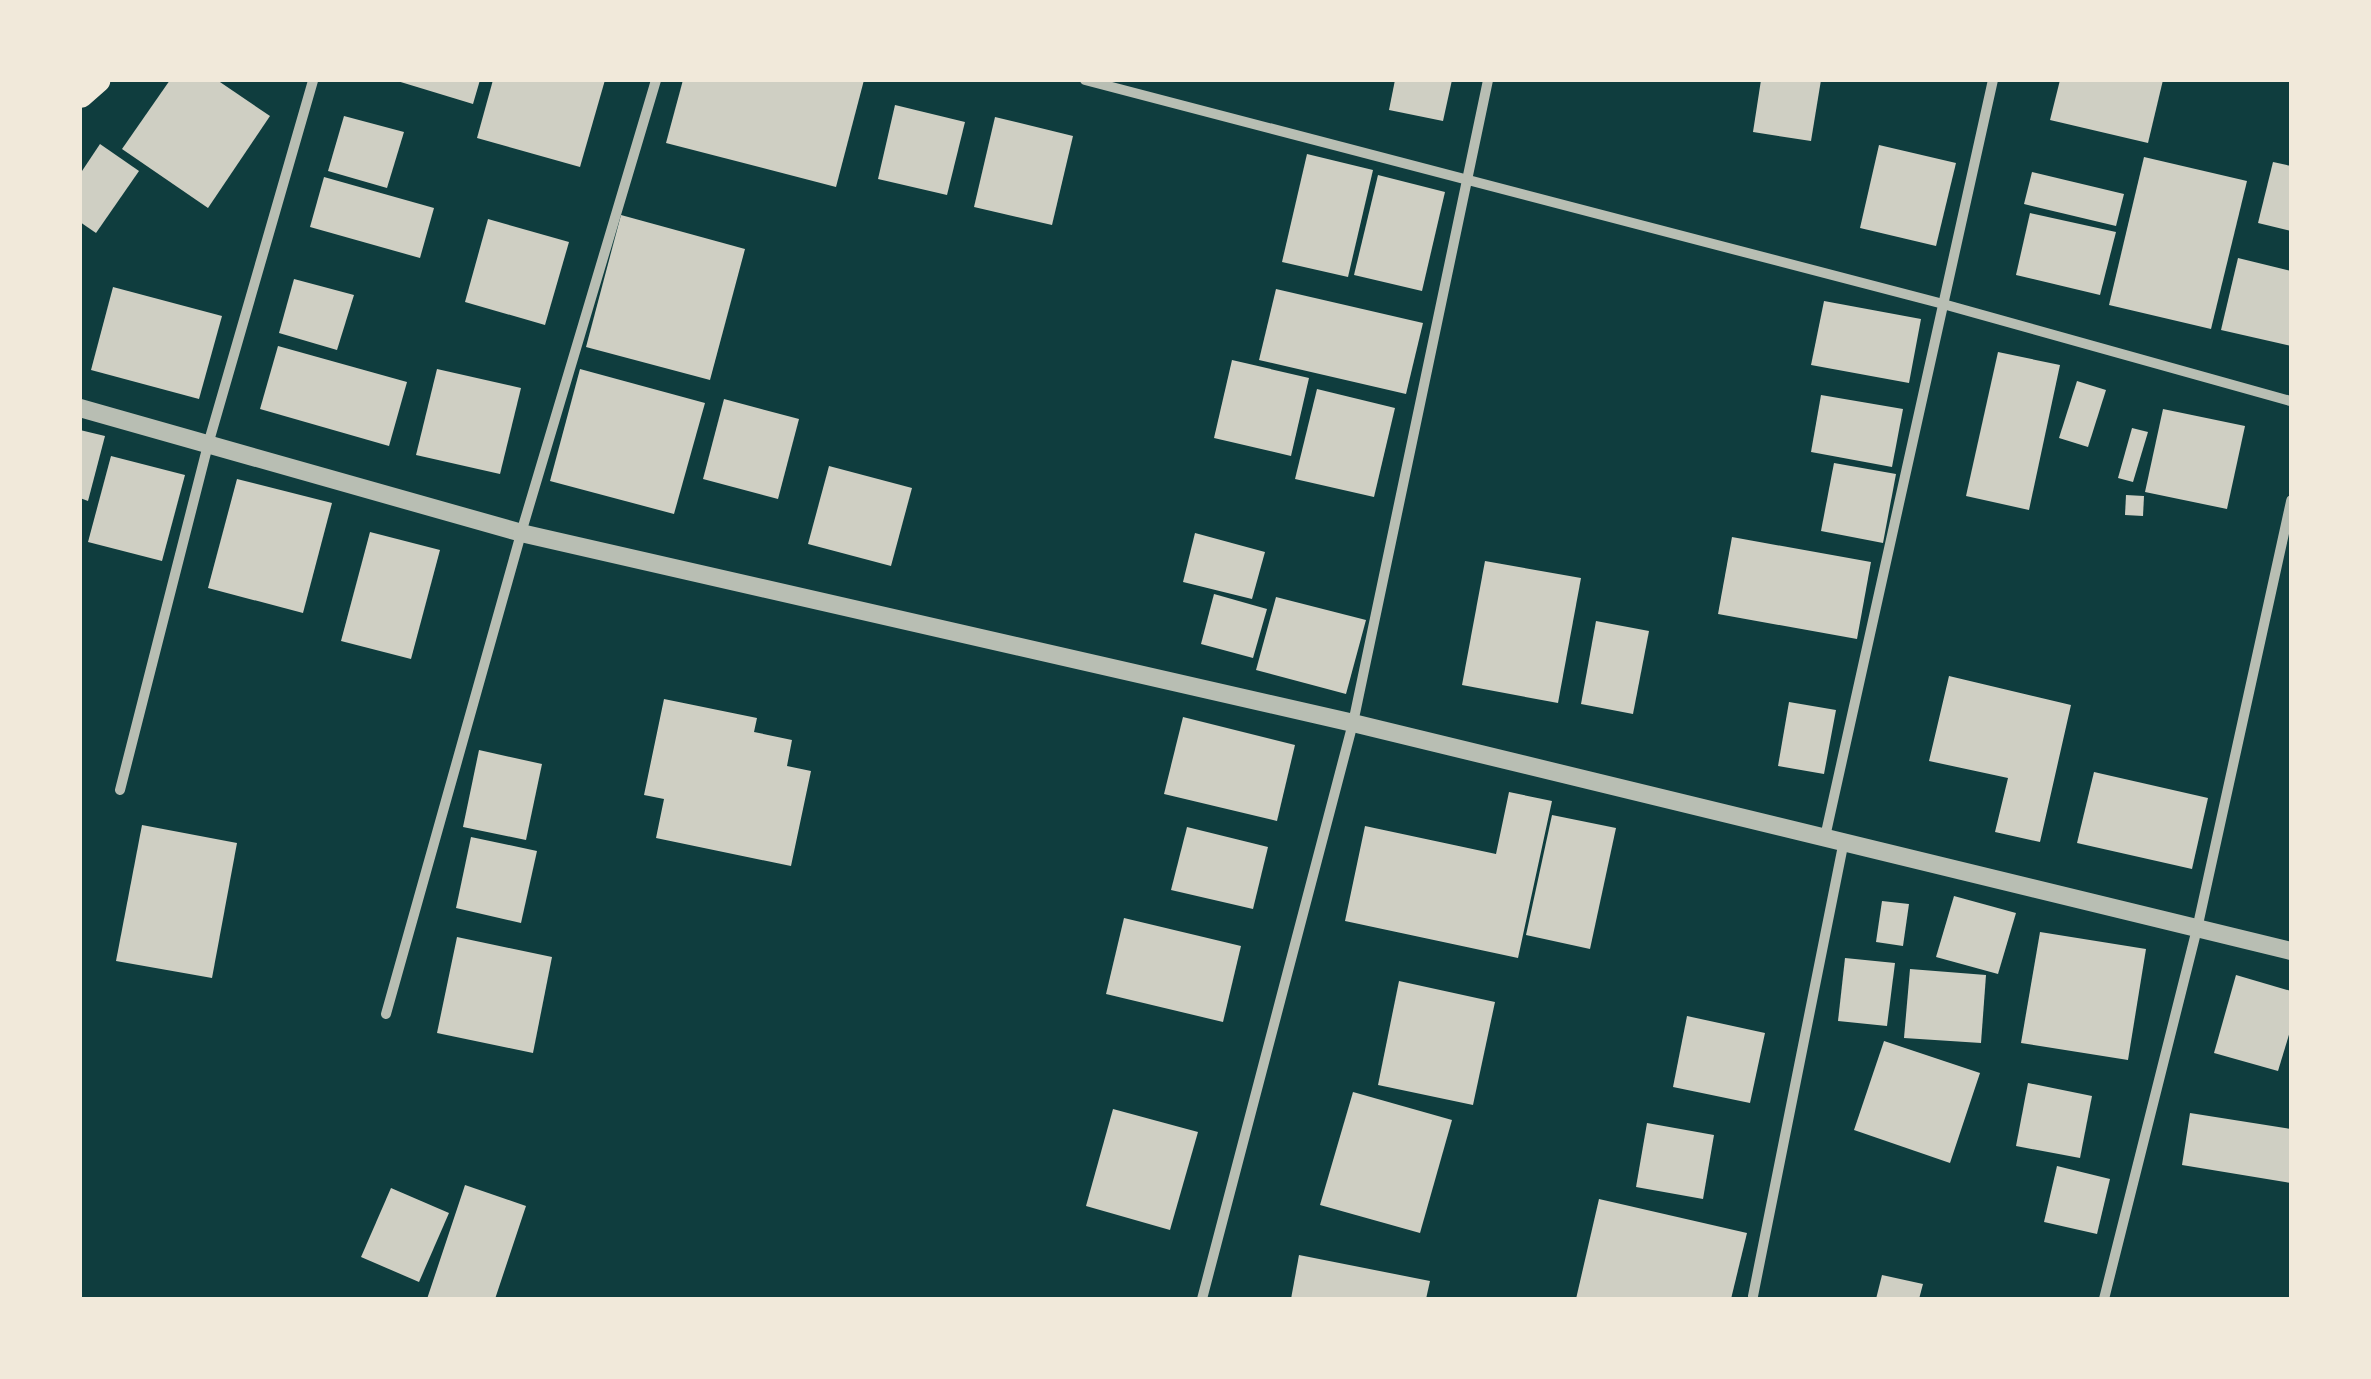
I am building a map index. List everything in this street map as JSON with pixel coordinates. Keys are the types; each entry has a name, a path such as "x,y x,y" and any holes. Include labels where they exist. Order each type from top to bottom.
{"main road":[{"path":"80,96 97,80"}],"street":[{"path":"120,790 209,442 312,80"},
{"path":"386,1014 521,533 656,80"},
{"path":"1085,80 1943,304 2291,401"},
{"path":"1202,1299 1354,722 1488,80"},
{"path":"1753,1296 1834,840 1943,304 1993,80"},
{"path":"80,408 521,533 1354,722 2291,952"},
{"path":"2104,1299 2197,930 2291,500"}],"building":[{"path":"170,80 217,80 270,116 208,208 122,149"},
{"path":"394,80 480,80 473,104"},
{"path":"493,80 605,80 580,167 477,138"},
{"path":"683,80 864,80 836,187 666,143"},
{"path":"1395,80 1452,80 1443,121 1389,110"},
{"path":"1761,80 1821,80 1811,141 1753,132"},
{"path":"2060,80 2163,80 2148,143 2050,120"},
{"path":"895,105 965,122 947,195 878,179"},
{"path":"344,116 404,132 387,188 328,171"},
{"path":"995,117 1073,136 1052,225 974,207"},
{"path":"100,144 139,171 96,233 80,222 80,174"},
{"path":"1879,145 1956,163 1936,246 1860,228"},
{"path":"1307,154 1373,170 1348,277 1282,262"},
{"path":"2144,157 2247,181 2211,329 2109,305"},
{"path":"2273,162 2291,166 2291,231 2258,223"},
{"path":"2032,172 2124,194 2116,226 2024,204"},
{"path":"1378,175 1445,192 1422,291 1354,275"},
{"path":"324,177 434,208 420,258 310,227"},
{"path":"2030,213 2116,232 2100,295 2016,275"},
{"path":"621,215 745,249 710,380 586,347"},
{"path":"488,219 569,242 545,325 465,302"},
{"path":"2238,258 2291,271 2291,346 2221,330"},
{"path":"294,279 354,295 337,350 279,333"},
{"path":"113,287 222,316 199,399 91,370"},
{"path":"1276,289 1423,323 1406,394 1259,360"},
{"path":"1824,301 1921,319 1909,383 1811,365"},
{"path":"278,346 407,382 389,446 260,409"},
{"path":"1998,352 2060,365 2029,510 1966,496"},
{"path":"1232,360 1309,378 1291,456 1214,438"},
{"path":"437,369 521,388 500,474 416,455"},
{"path":"580,369 705,403 674,514 550,481"},
{"path":"2077,381 2106,390 2088,447 2059,438"},
{"path":"1317,389 1395,408 1374,497 1295,479"},
{"path":"1821,395 1903,409 1892,467 1811,452"},
{"path":"724,399 799,419 778,499 703,479"},
{"path":"2163,409 2245,426 2227,509 2145,492"},
{"path":"2132,428 2148,432 2133,482 2118,478"},
{"path":"80,430 105,436 88,501 80,498"},
{"path":"111,456 185,475 162,561 88,542"},
{"path":"1834,463 1896,474 1883,543 1821,531"},
{"path":"829,466 912,488 891,566 808,544"},
{"path":"237,479 332,503 303,613 208,588"},
{"path":"2126,495 2144,496 2143,516 2125,515"},
{"path":"370,532 440,550 411,659 341,641"},
{"path":"1195,533 1265,552 1252,599 1183,582"},
{"path":"1732,537 1871,562 1857,639 1718,614"},
{"path":"1485,561 1581,578 1558,703 1462,685"},
{"path":"1214,594 1267,609 1253,658 1201,644"},
{"path":"1276,597 1366,620 1346,694 1256,670"},
{"path":"1596,621 1649,631 1633,714 1581,704"},
{"path":"1949,676 2071,705 2040,842 1995,832 2008,778 1929,761"},
{"path":"664,699 757,718 754,732 792,740 787,766 811,771 791,866 656,838 664,799 644,795"},
{"path":"1789,702 1836,710 1824,774 1778,766"},
{"path":"1183,717 1295,745 1277,821 1164,794"},
{"path":"479,750 542,764 526,840 463,827"},
{"path":"2094,772 2208,798 2192,869 2077,843"},
{"path":"1509,792 1552,801 1518,958 1345,921 1365,826 1496,854"},
{"path":"1552,815 1616,828 1590,949 1526,935"},
{"path":"142,825 237,843 212,978 116,961"},
{"path":"1187,827 1268,847 1253,909 1171,890"},
{"path":"471,837 537,851 521,923 456,908"},
{"path":"1954,896 2016,913 1998,974 1936,957"},
{"path":"1882,901 1909,904 1903,946 1876,942"},
{"path":"1124,918 1241,946 1223,1022 1106,994"},
{"path":"2040,932 2146,949 2128,1060 2021,1043"},
{"path":"457,937 552,957 533,1053 437,1033"},
{"path":"1845,958 1895,963 1887,1026 1838,1021"},
{"path":"1910,969 1986,975 1981,1043 1904,1038"},
{"path":"2236,975 2291,991 2291,1028 2278,1071 2214,1053"},
{"path":"1399,981 1495,1002 1473,1105 1378,1085"},
{"path":"1687,1016 1765,1033 1750,1103 1673,1087"},
{"path":"1884,1041 1980,1073 1950,1163 1854,1130"},
{"path":"2028,1083 2092,1096 2080,1158 2016,1146"},
{"path":"1353,1092 1452,1120 1420,1233 1320,1205"},
{"path":"1113,1109 1198,1132 1170,1230 1086,1206"},
{"path":"2190,1113 2291,1129 2291,1183 2182,1165"},
{"path":"1647,1123 1714,1135 1703,1199 1636,1187"},
{"path":"2057,1166 2110,1179 2097,1234 2044,1222"},
{"path":"465,1185 526,1206 495,1299 427,1299"},
{"path":"391,1188 449,1213 419,1282 361,1257"},
{"path":"1599,1199 1747,1233 1731,1299 1576,1299"},
{"path":"1299,1255 1430,1281 1426,1299 1291,1299"},
{"path":"1882,1275 1923,1284 1919,1299 1876,1299"}]}
